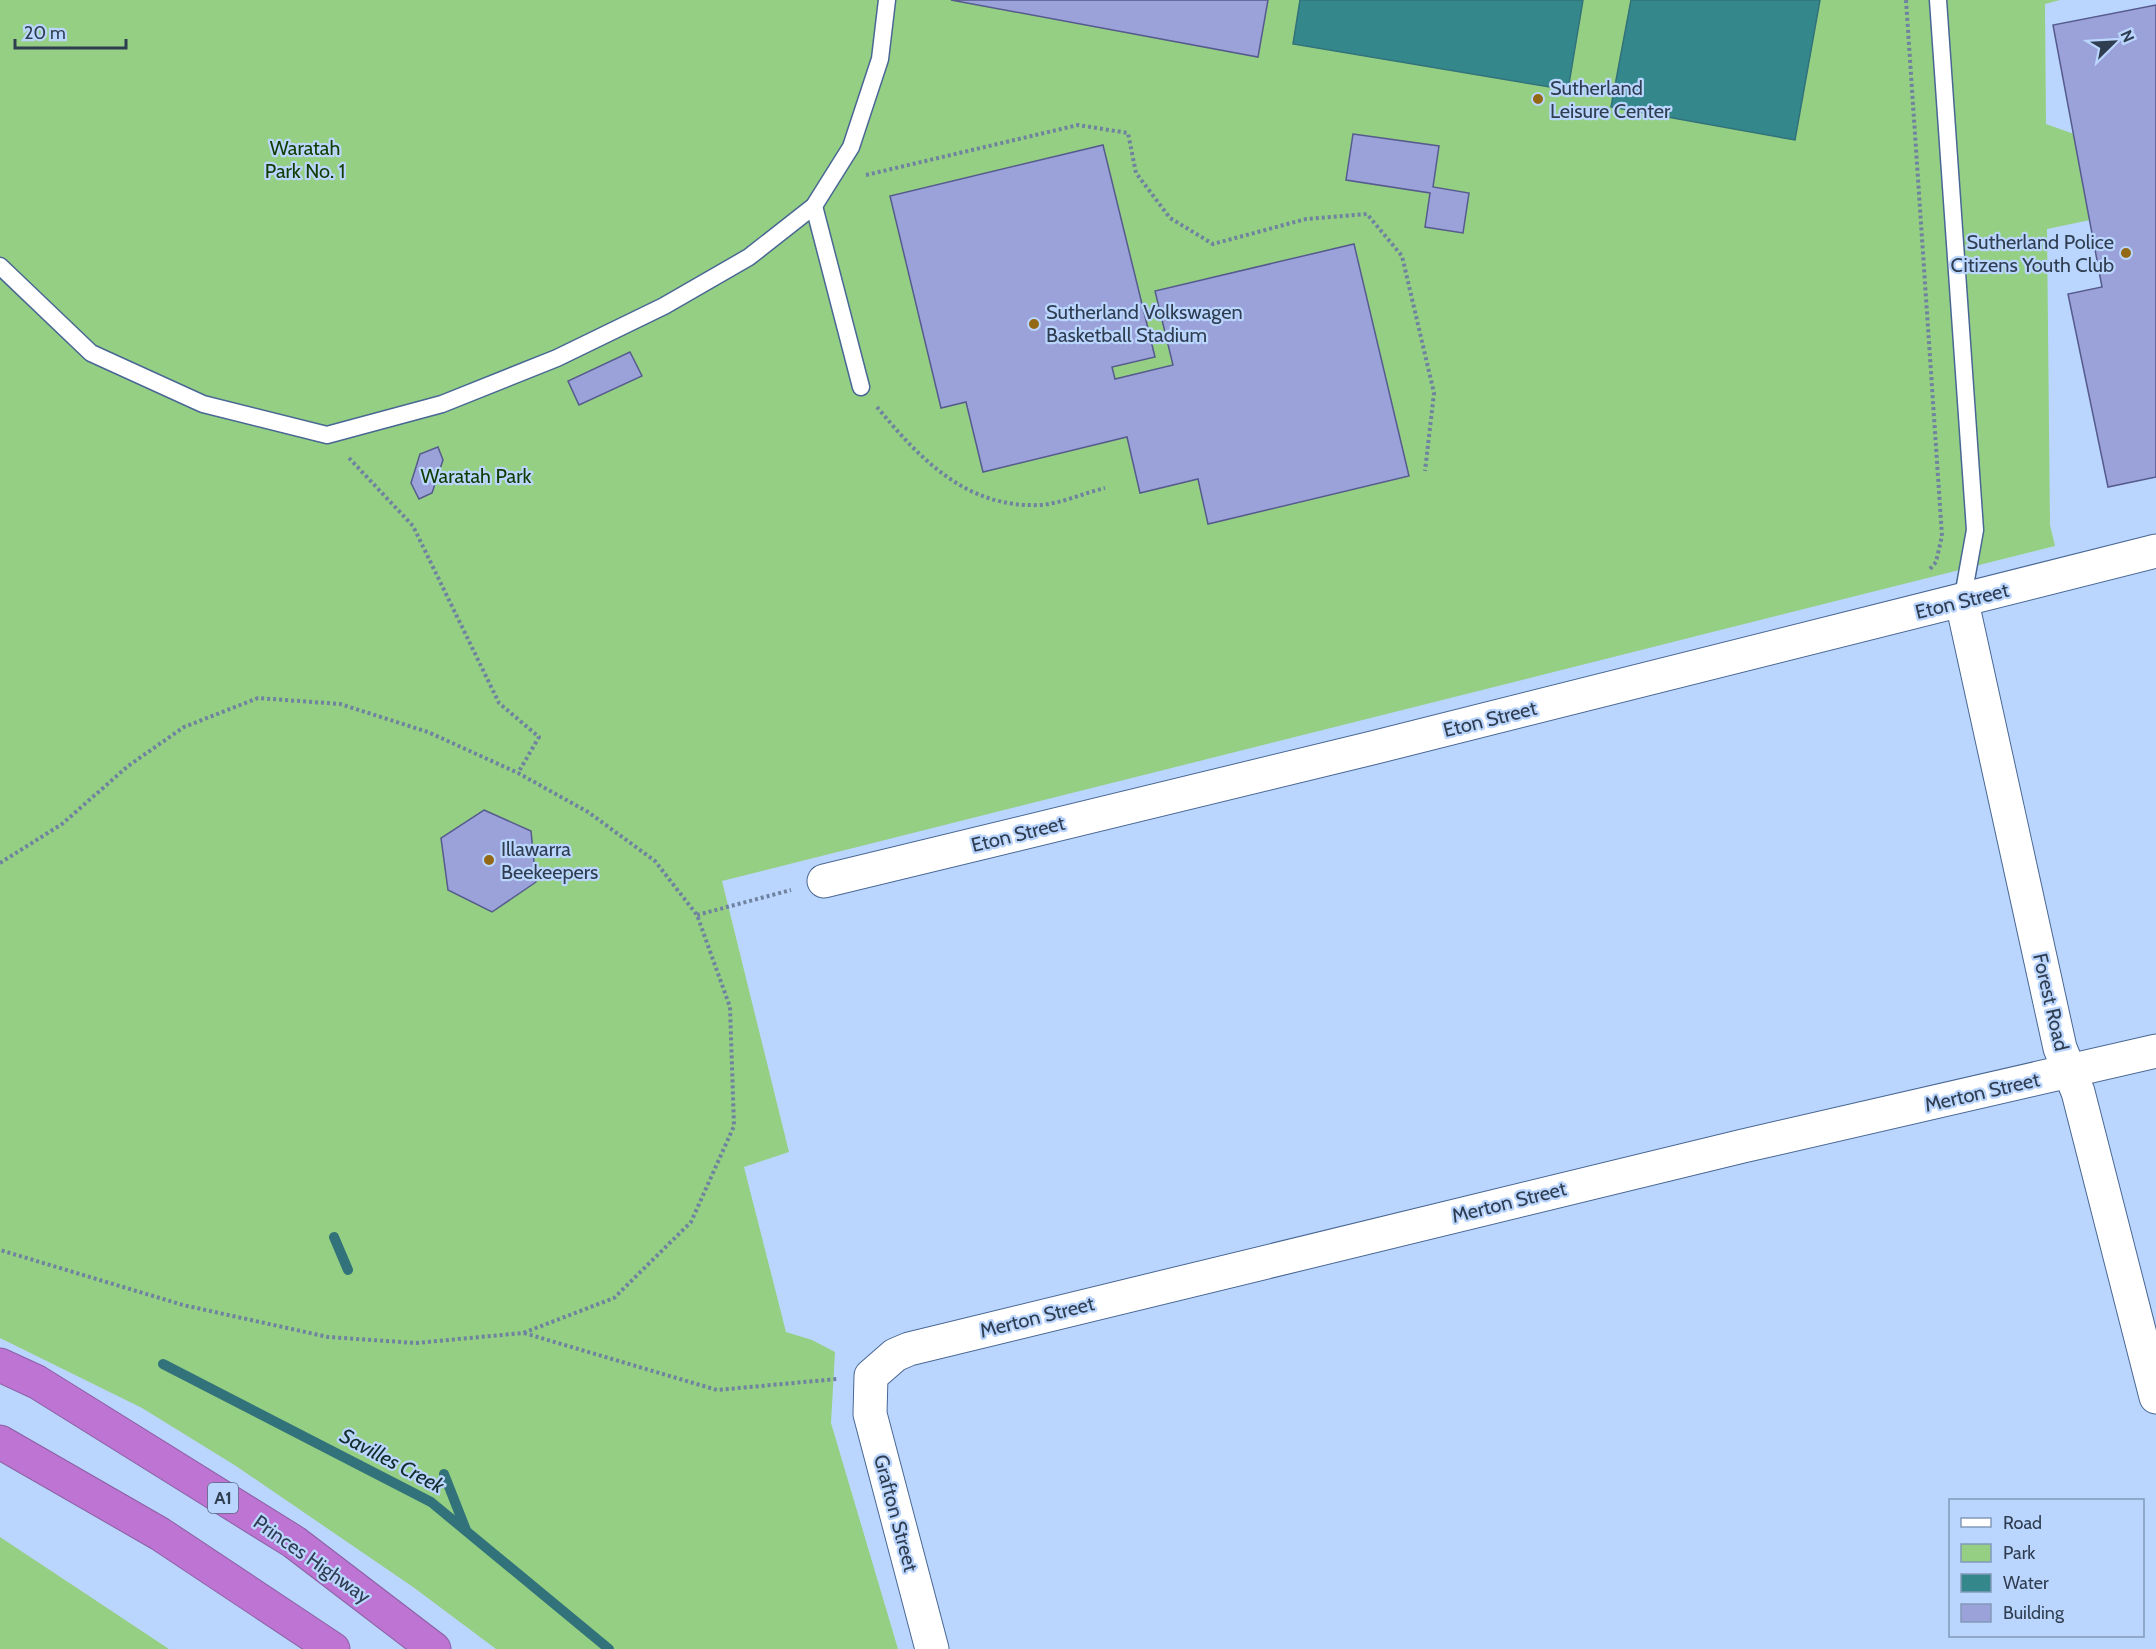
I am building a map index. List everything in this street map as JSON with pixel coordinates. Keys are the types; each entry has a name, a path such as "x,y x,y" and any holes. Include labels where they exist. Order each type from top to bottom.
{"highway":[{"name":"Princes Highway","path":"0,1365 37,1383 294,1542 434,1649"},
{"path":"0,1442 160,1534 333,1649"}],"street":[{"name":"Eton Street","path":"824,881 1962,602 2156,551"},
{"name":"Forest Road","path":"1962,602 2060,1048 2080,1103 2156,1397"},
{"name":"Merton Street","path":"872,1376 895,1355 909,1349 1743,1146 2156,1051"},
{"name":"Grafton Street","path":"872,1376 870,1414 932,1649"}],"lane":[{"path":"0,266 91,353 203,404 327,435 442,404 557,358 664,306 749,257 814,206 851,147 880,59 887,0"},
{"path":"1938,0 1975,530 1962,602"},
{"path":"814,206 861,387"}],"path":[{"path":"1906,0 1942,536 1936,562 1930,570"},
{"path":"827,185 1078,125 1128,133 1136,172 1170,218 1213,244 1306,219 1367,214 1402,256 1434,393 1425,471"},
{"path":"861,387 906,442 953,484 1001,503 1040,505 1105,488"},
{"path":"327,435 412,526 499,703 538,736 518,773"},
{"path":"0,863 62,824 128,766 184,727 258,699 340,704 428,732 518,773 588,812 655,861 697,915 730,1007 734,1126 691,1222 614,1298 523,1333 416,1343 328,1337 183,1305 0,1250"},
{"path":"697,915 824,881"},
{"path":"523,1333 717,1390 872,1376"}],"green space":[{"name":"Waratah Park","path":"0,0 2060,0 2045,4 2046,124 2074,134 2090,220 2047,229 2050,525 2055,546 722,881 789,1152 744,1167 786,1332 812,1340 835,1352 831,1423 898,1649 496,1649 413,1587 236,1466 142,1408 0,1338"},
{"path":"0,1537 169,1649 0,1649"}],"water":[{"path":"1300,0 1583,0 1568,90 1293,44"},
{"path":"1631,0 1820,0 1795,140 1611,107"}],"building":[{"path":"951,0 1268,0 1258,57"},
{"name":"Sutherland Police Citizens Youth Club","path":"2156,5 2156,477 2108,487 2068,294 2102,287 2053,25"},
{"path":"1353,134 1439,146 1433,187 1469,193 1463,233 1425,227 1430,193 1346,180"},
{"name":"Sutherland Volkswagen Basketball Stadium","path":"1103,145 1155,357 1112,367 1115,379 1173,365 1155,291 1354,244 1409,476 1208,524 1198,479 1140,493 1127,437 983,472 966,402 941,408 890,196"},
{"path":"630,352 642,376 579,405 568,381"},
{"path":"438,447 443,460 432,493 419,499 411,483 420,454"},
{"name":"Illawarra Beekeepers","path":"484,810 531,831 536,882 492,912 448,890 441,838"}],"waterway":[{"path":"334,1237 348,1270"},
{"name":"Savilles Creek","path":"163,1364 431,1502 609,1649"},
{"path":"444,1474 466,1530"}],"place":[{"name":"Sutherland Leisure Center","path":"1538,99"},
{"name":"Sutherland Police Citizens Youth Club","path":"2126,253"},
{"name":"Sutherland Volkswagen Basketball Stadium","path":"1034,324"},
{"name":"Illawarra Beekeepers","path":"489,860"}],"park label":[{"name":"Waratah Park No. 1","path":"305,160"}]}
